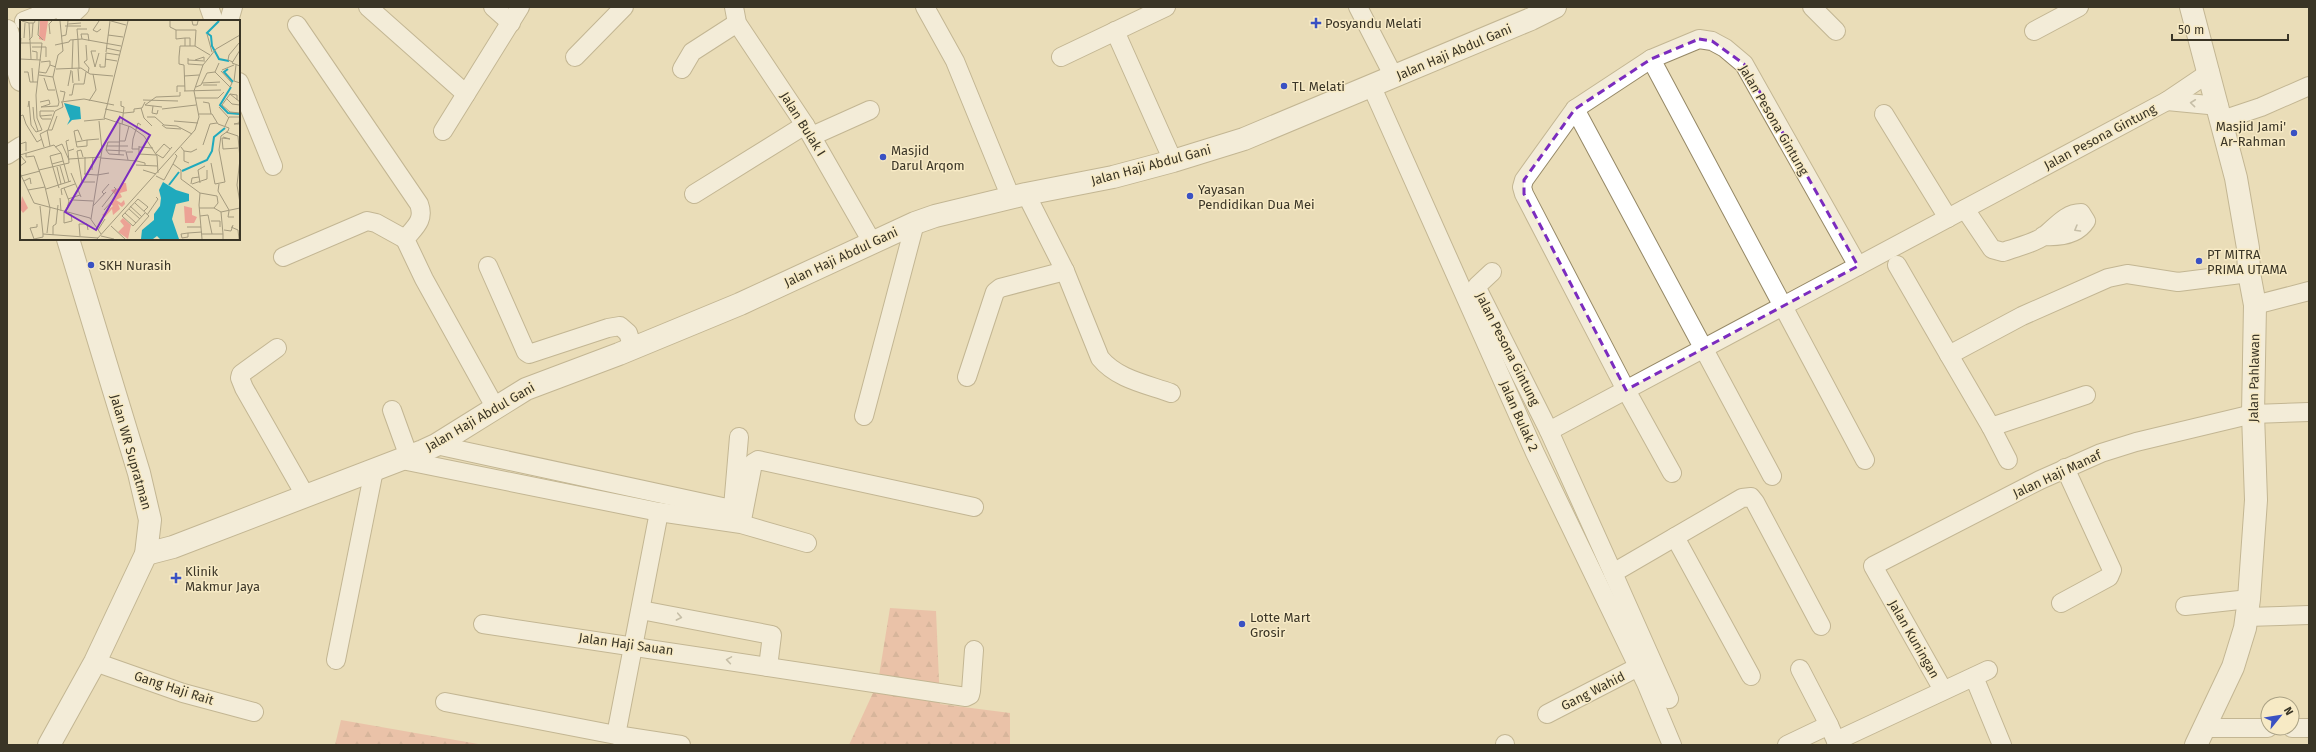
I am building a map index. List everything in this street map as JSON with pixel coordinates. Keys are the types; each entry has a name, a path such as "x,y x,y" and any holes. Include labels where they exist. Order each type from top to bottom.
{"street":[{"path":"27,20 60,7"},
{"path":"66,20 80,7"},
{"path":"209,7 214,20"},
{"path":"229,20 233,7"},
{"path":"368,7 466,94"},
{"path":"492,7 511,23"},
{"path":"443,131 520,7"},
{"path":"575,57 624,7"},
{"path":"925,7 955,61 1018,196 1065,270 1100,358 1108,368 1119,374 1171,393"},
{"path":"1061,57 1166,7"},
{"path":"1358,7 1394,77"},
{"name":"Jalan Haji Abdul Gani","path":"146,554 173,547 305,495 436,446 495,407 544,381 633,348 740,304 915,223 935,216 1018,196 1112,177 1173,161 1244,139 1371,85 1394,77 1528,13 1555,7"},
{"path":"1812,7 1836,31"},
{"path":"2034,31 2079,7"},
{"name":"Jalan Pahlawan","path":"2191,7 2210,72 2236,178 2248,248 2249,273 2255,305 2254,414 2256,500 2248,608 2245,628 2233,667 2200,736"},
{"path":"682,69 692,52 735,15"},
{"name":"Jalan Bulak I","path":"735,15 808,131 872,242"},
{"path":"20,23 11,35 20,76"},
{"path":"297,25 419,204 422,211 420,222 405,239"},
{"path":"1115,31 1173,161"},
{"name":"Jalan Pesona Gintung","path":"1672,473 1626,390 1524,194 1522,187 1524,180 1575,109 1651,59 1699,39 1712,41 1726,48 1744,64 1858,266"},
{"path":"1651,59 1865,460"},
{"name":"Jalan Pesona Gintung","path":"1549,431 2167,101 2210,72"},
{"path":"240,84 273,166"},
{"name":"Jalan Bulak 2","path":"1371,85 1535,453 1638,667 1672,745"},
{"path":"2220,113 2261,107 2309,86"},
{"name":"Jalan Pesona Gintung","path":"2167,101 2220,113"},
{"path":"1575,109 1772,476"},
{"path":"694,194 808,131 870,110"},
{"path":"1884,114 1948,218"},
{"path":"7,156 20,147"},
{"path":"1965,209 1992,249 1997,252 2003,252 2043,236"},
{"path":"283,257 367,220 405,239 424,279 495,407"},
{"path":"864,416 915,223"},
{"name":"Jalan WR Supratman","path":"48,745 94,662 146,554 150,520 146,497 68,240"},
{"path":"1897,265 1991,427 2008,460"},
{"path":"488,266 526,352 529,354 608,328 620,326 628,334 633,348"},
{"path":"967,377 995,292 1000,288 1065,270"},
{"name":"Jalan Pesona Gintung","path":"1492,272 1480,282 1477,286 1478,290 1549,431 1670,700"},
{"path":"1949,355 2022,316 2108,278 2127,274 2178,282 2249,273"},
{"path":"2255,305 2309,290"},
{"path":"277,348 241,374 240,378 244,388 305,495"},
{"path":"1991,427 2086,395"},
{"path":"392,410 406,458 659,512 742,524 807,543"},
{"name":"Jalan Haji Manaf","path":"1872,566 2065,468 2100,453 2136,442 2254,414 2309,412"},
{"path":"436,446 727,508 733,507 739,437"},
{"path":"742,524 753,463 758,460 974,507"},
{"path":"2061,603 2109,577 2112,570 2065,468"},
{"path":"336,660 374,470"},
{"path":"1613,573 1742,498 1751,497 1821,626"},
{"path":"616,735 659,512"},
{"path":"1675,537 1751,676"},
{"name":"Jalan Kuningan","path":"1787,745 1834,737 1943,690 1872,566"},
{"path":"2185,606 2248,608 2309,615"},
{"path":"641,610 772,635 768,666"},
{"name":"Jalan Haji Sauan","path":"483,624 634,645 966,697 970,695 971,692 974,650"},
{"name":"Gang Haji Rait","path":"94,662 183,693 254,712"},
{"name":"Gang Wahid","path":"1547,714 1638,667"},
{"path":"1800,669 1834,737"},
{"path":"1943,690 1981,674 2002,745"},
{"path":"445,702 616,735 681,745"},
{"path":"2200,736 2260,729"}],"highlighted area":[{"path":"1699,39 1712,41 1744,64 1858,266 1626,390 1524,194 1524,180 1575,109 1651,59"}],"green space":[{"path":"890,608 936,611 940,704 1010,713 1010,745 849,745 878,682"},
{"path":"341,720 484,745 335,745"}],"place":[{"name":"Posyandu Melati","path":"1316,23"},
{"name":"TL Melati","path":"1284,86"},
{"name":"Masjid Jami' Ar-Rahman","path":"2294,133"},
{"name":"Masjid Darul Arqom","path":"883,157"},
{"name":"Yayasan Pendidikan Dua Mei","path":"1190,196"},
{"name":"PT MITRA PRIMA UTAMA","path":"2199,261"},
{"name":"SKH Nurasih","path":"91,265"},
{"name":"Klinik Makmur Jaya","path":"176,578"},
{"name":"Lotte Mart Grosir","path":"1242,624"}]}
